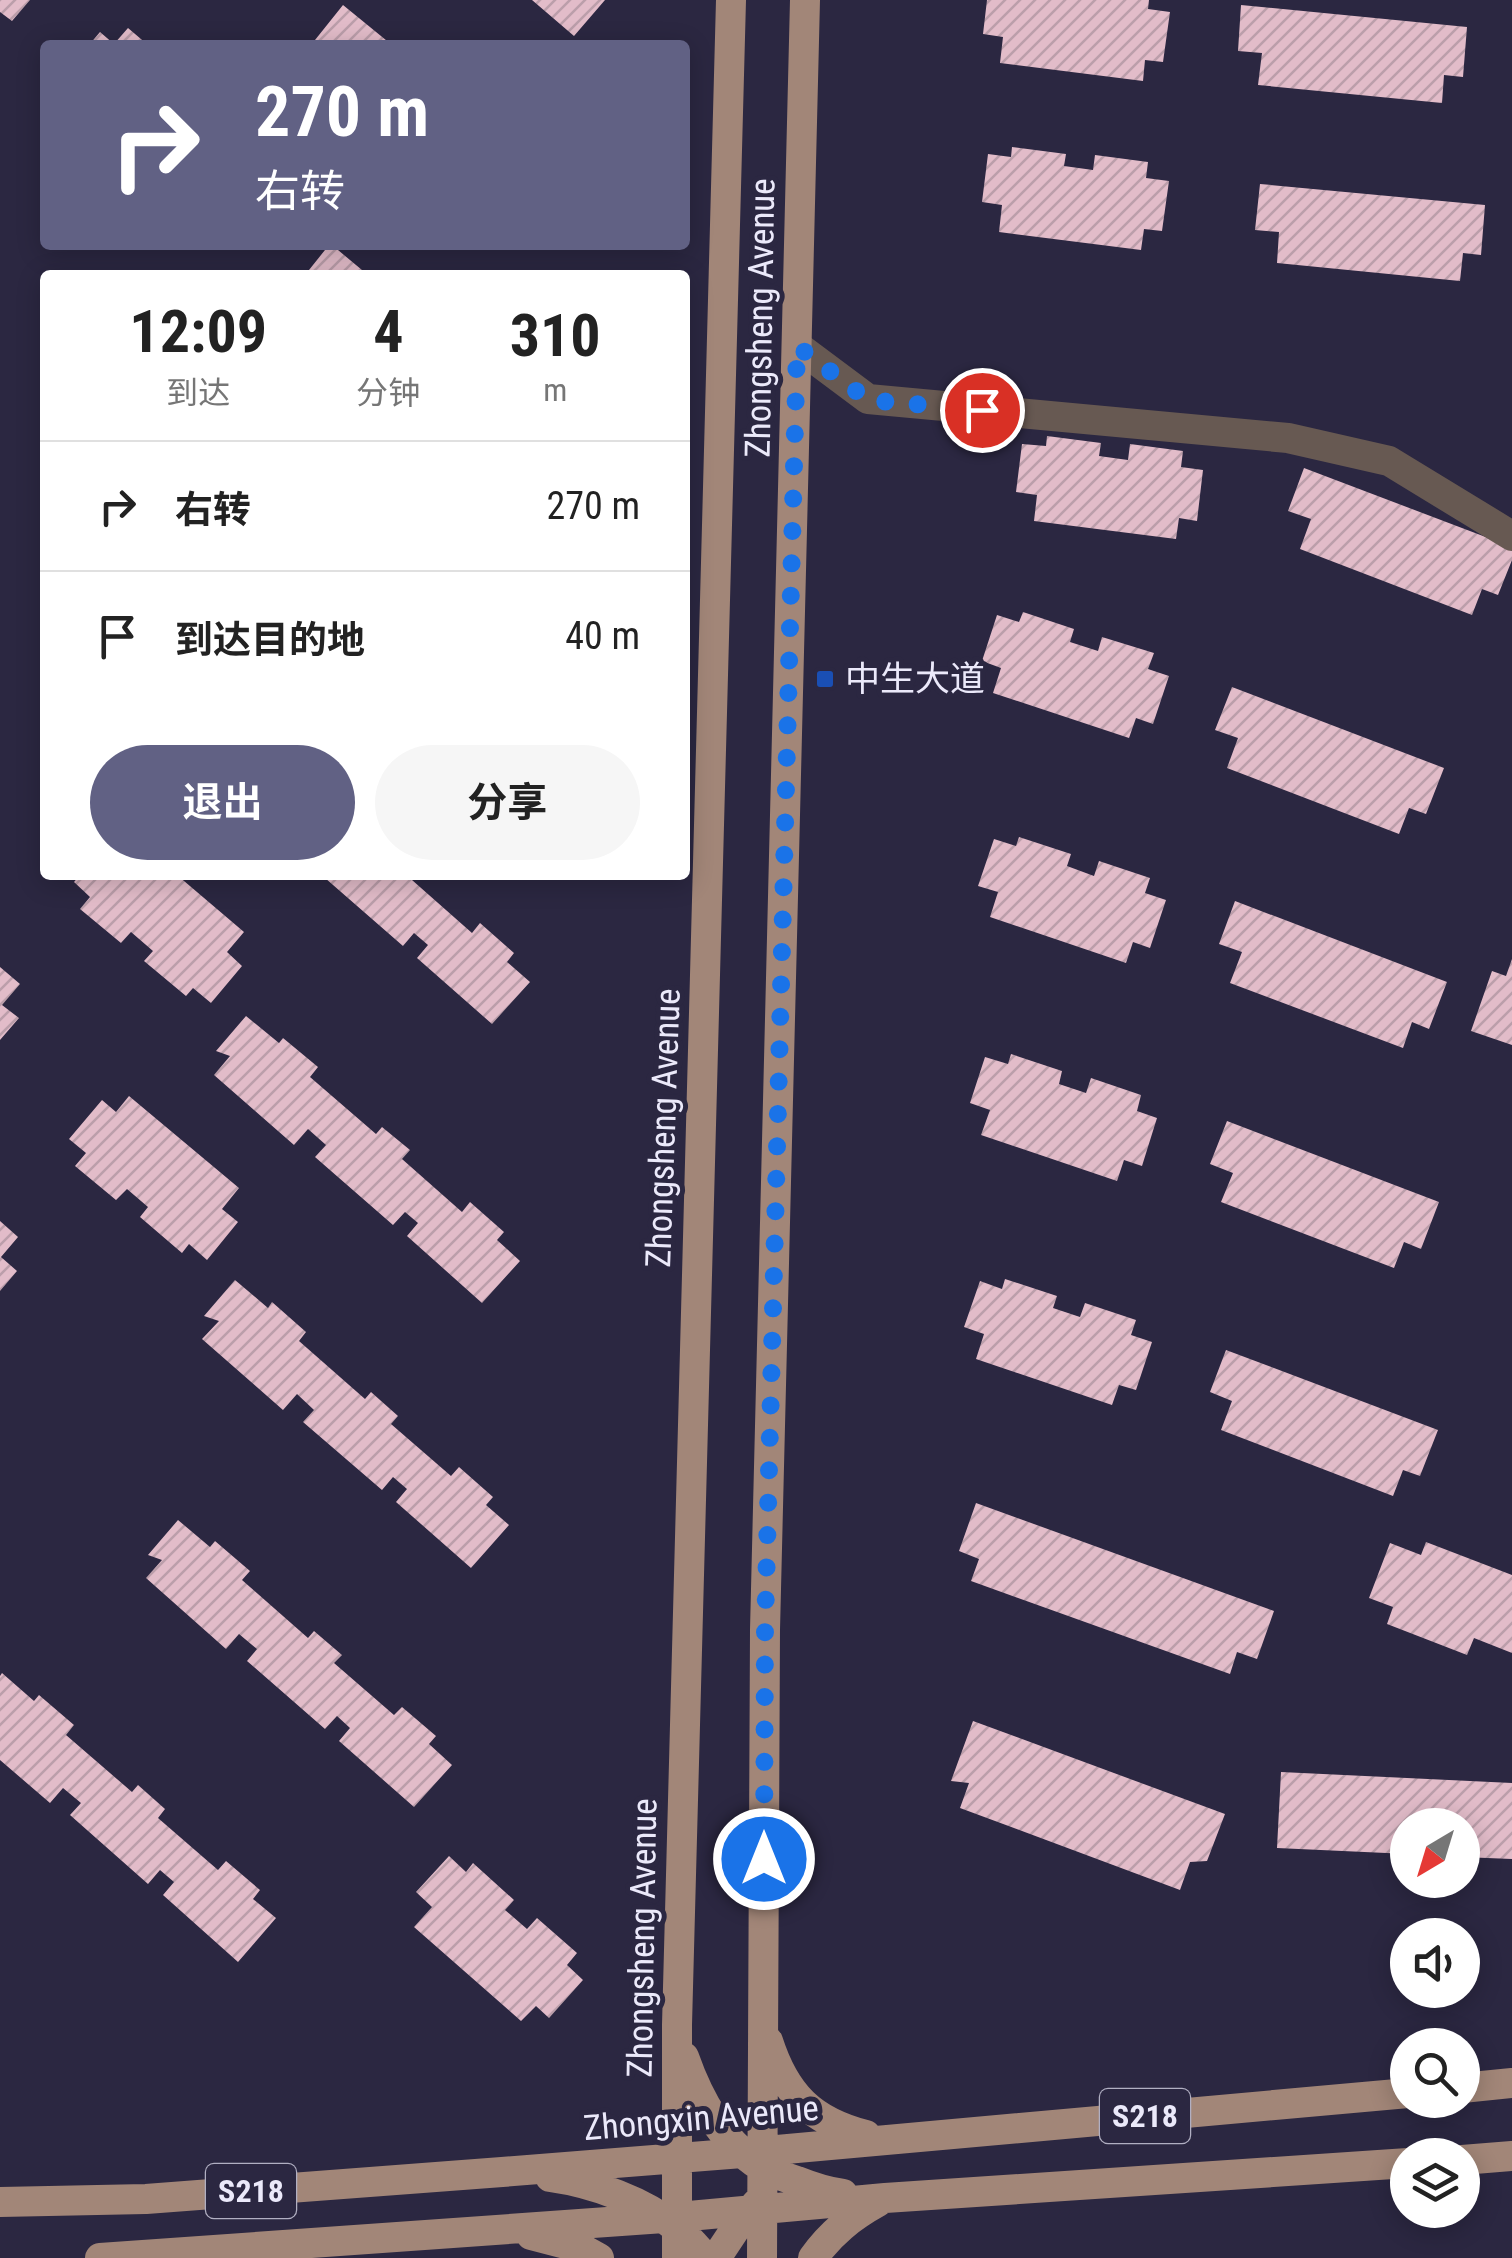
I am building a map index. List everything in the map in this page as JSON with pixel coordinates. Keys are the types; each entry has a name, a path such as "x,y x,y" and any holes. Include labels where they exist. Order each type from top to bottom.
{"main road":[{"name":"Zhongsheng Avenue","path":"673,2230 731,0"},
{"name":"Zhongsheng Avenue","path":"762,2258 757,2181 765,1630 805,0"},
{"path":"762,2017 785,2083 812,2112 832,2124 883,2140"},
{"path":"676,2024 682,2052 703,2103 757,2181"},
{"path":"1480,2086 1512,2083"},
{"name":"Zhongxin Avenue","path":"100,2258 508,2229 673,2230 757,2181 883,2140 1390,2094"},
{"path":"792,2179 883,2140"},
{"path":"1480,2159 1512,2156"},
{"name":"Zhongxin Avenue","path":"0,2202 146,2199 677,2158 757,2181 885,2198 1390,2165"},
{"path":"502,2172 578,2183 634,2203 706,2258"},
{"path":"757,2181 792,2179 835,2193 885,2198"},
{"path":"716,2258 757,2181"},
{"path":"813,2258 853,2216 885,2198"},
{"path":"508,2229 581,2248 599,2258"}],"street":[{"path":"797,346 868,400 1288,438 1389,461 1512,536"}],"building":[{"path":"0,0 30,0 12,21 0,12"},
{"path":"532,0 605,0 574,36"},
{"path":"987,0 1149,0 1148,9 1170,12 1163,62 1145,60 1143,81 1000,63 1003,37 983,34"},
{"path":"343,5 386,40 315,40"},
{"path":"1241,5 1467,27 1463,77 1444,75 1442,103 1258,85 1262,53 1238,51"},
{"path":"128,28 142,40 118,40"},
{"path":"100,32 109,40 93,40"},
{"path":"1012,147 1066,154 1064,166 1093,170 1095,155 1148,162 1146,178 1169,181 1162,231 1144,229 1141,250 999,232 1002,205 982,202 988,154 1011,157"},
{"path":"1260,184 1485,205 1481,255 1463,253 1460,281 1277,263 1279,232 1255,230"},
{"path":"325,250 338,250 362,270 309,270"},
{"path":"1047,436 1101,443 1099,456 1128,460 1130,444 1183,451 1181,467 1203,470 1197,521 1179,518 1176,539 1034,521 1037,495 1016,492 1022,444 1046,446"},
{"path":"1304,468 1512,547 1512,560 1498,595 1482,589 1472,615 1300,549 1311,519 1288,511"},
{"path":"1023,612 1074,629 1070,642 1098,651 1102,637 1154,653 1148,669 1169,676 1153,724 1136,718 1129,738 993,693 1001,668 982,661 997,615 1019,622"},
{"path":"1232,687 1444,768 1426,814 1409,808 1399,834 1227,768 1238,738 1215,730"},
{"path":"1019,837 1071,854 1067,866 1094,876 1099,861 1150,878 1145,893 1166,900 1150,948 1133,942 1126,963 990,917 998,892 978,886 994,839 1016,846"},
{"path":"183,880 244,932 227,952 242,966 211,1003 193,988 186,996 144,961 153,951 131,932 121,943 80,909 90,897 74,882"},
{"path":"327,880 412,880 472,933 480,923 514,953 507,962 530,982 492,1024 417,958 428,945 414,933 403,946"},
{"path":"1235,901 1447,982 1429,1029 1412,1022 1403,1048 1230,983 1242,952 1219,944"},
{"path":"1512,959 1512,1045 1471,1031 1492,971 1506,976"},
{"path":"0,967 20,984 2,1005 19,1018 0,1040"},
{"path":"246,1016 279,1043 283,1038 318,1067 310,1077 376,1134 382,1127 410,1150 402,1159 462,1212 470,1202 504,1232 497,1240 520,1261 482,1303 407,1236 418,1223 405,1212 393,1225 315,1157 326,1145 308,1129 294,1145 214,1075 230,1056 216,1051"},
{"path":"1011,1054 1062,1071 1059,1084 1086,1093 1091,1078 1141,1095 1137,1111 1157,1118 1142,1166 1124,1160 1117,1181 981,1135 990,1110 970,1103 985,1057 1008,1064"},
{"path":"129,1096 239,1188 222,1209 238,1222 207,1260 189,1244 182,1253 140,1217 148,1207 127,1189 116,1200 75,1166 86,1153 69,1139 102,1100 116,1112"},
{"path":"1227,1121 1439,1202 1421,1249 1404,1242 1394,1268 1221,1202 1233,1173 1210,1164"},
{"path":"0,1221 18,1237 1,1257 17,1271 0,1291"},
{"path":"1005,1279 1057,1296 1053,1308 1080,1317 1085,1303 1136,1320 1131,1335 1152,1342 1136,1390 1119,1385 1112,1405 976,1359 984,1334 964,1327 980,1281 1002,1289"},
{"path":"235,1280 268,1308 272,1302 306,1332 299,1341 365,1399 371,1392 398,1416 391,1424 451,1476 459,1467 493,1497 486,1505 509,1525 471,1568 396,1502 407,1489 393,1477 382,1490 303,1422 314,1410 297,1394 283,1410 202,1339 219,1321 204,1316"},
{"path":"1226,1350 1438,1430 1420,1476 1403,1470 1393,1496 1221,1430 1232,1401 1210,1392"},
{"path":"976,1503 1274,1611 1257,1659 1237,1652 1230,1674 971,1581 979,1559 959,1551"},
{"path":"178,1520 210,1547 215,1541 250,1571 242,1580 308,1638 314,1631 342,1655 334,1663 394,1715 402,1707 436,1736 429,1744 452,1765 414,1807 339,1741 350,1728 337,1716 325,1729 247,1661 257,1649 239,1634 226,1649 146,1578 162,1560 148,1555"},
{"path":"1426,1542 1512,1575 1512,1653 1474,1638 1467,1655 1387,1624 1393,1607 1369,1598 1390,1543 1421,1555"},
{"path":"2,1673 34,1701 39,1695 74,1725 66,1735 132,1792 138,1785 165,1809 158,1818 218,1870 226,1861 260,1890 253,1899 276,1918 238,1962 163,1895 174,1882 160,1870 148,1884 70,1815 81,1803 63,1788 50,1803 0,1760"},
{"path":"973,1721 1225,1814 1207,1861 1190,1862 1180,1890 960,1808 969,1783 951,1781"},
{"path":"1281,1772 1512,1783 1512,1859 1480,1858 1480,1808 1390,1808 1390,1853 1277,1848"},
{"path":"449,1856 466,1872 473,1863 514,1900 505,1910 527,1929 537,1918 577,1953 567,1965 583,1980 549,2018 536,2006 521,2021 414,1927 432,1907 416,1892"}],"place":[{"name":"中生大道","path":"825,679"}],"route":[{"path":"764,1859 765,1630 797,346 868,400 982,410"}]}
